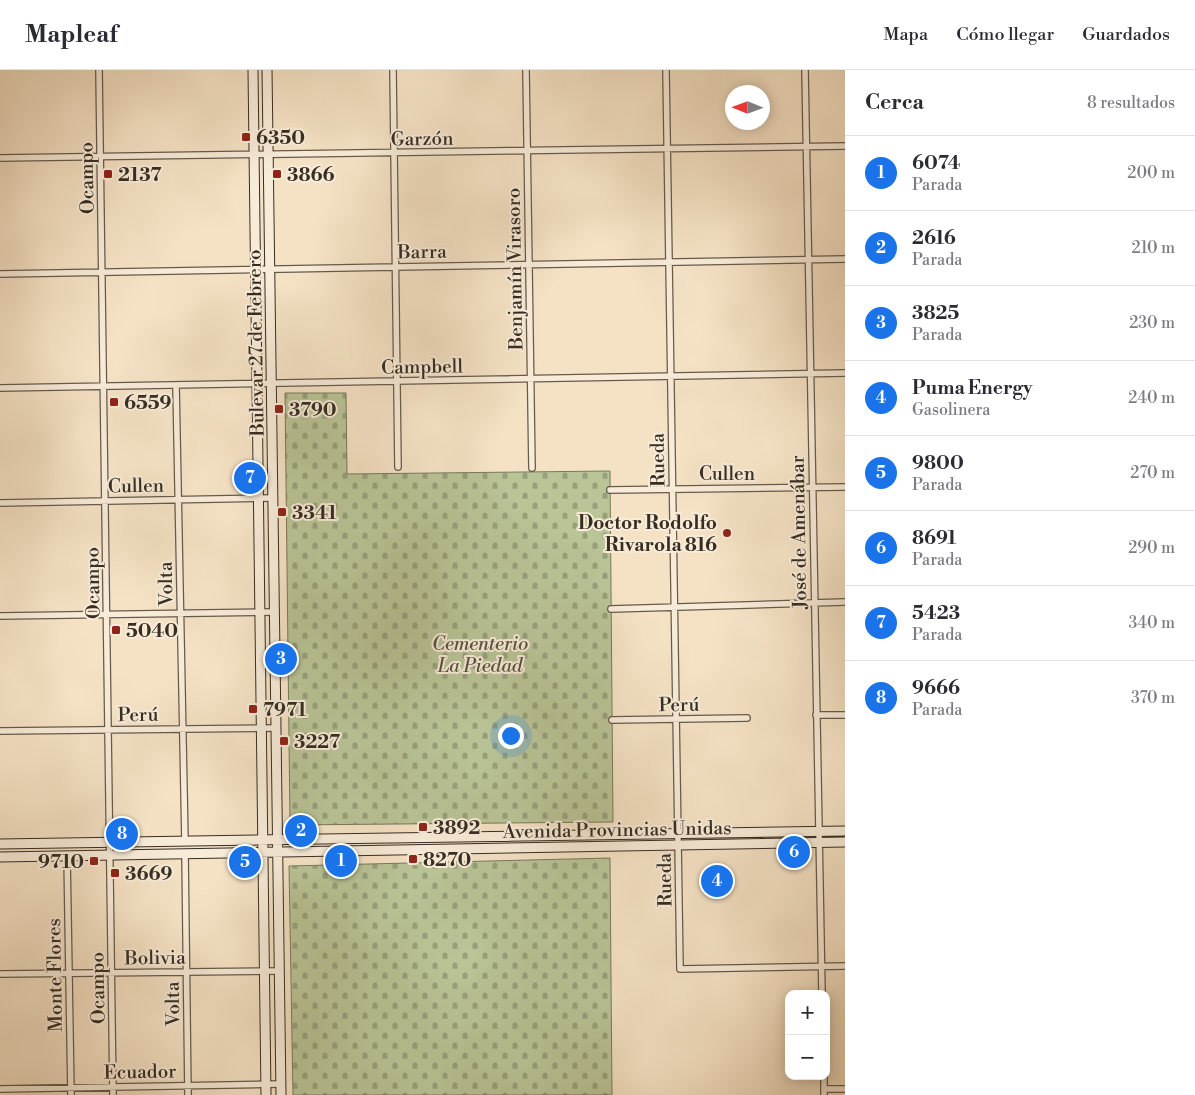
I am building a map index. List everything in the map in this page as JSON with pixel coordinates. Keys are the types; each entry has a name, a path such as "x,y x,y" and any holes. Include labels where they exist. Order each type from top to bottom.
{"main road":[{"name":"Bulevar 27 de Febrero","path":"253,70 266,1095"},
{"name":"Bulevar 27 de Febrero","path":"267,70 281,1095"},
{"name":"Avenida Provincias Unidas","path":"0,844 262,841 678,832 845,831"},
{"name":"Avenida Provincias Unidas","path":"0,856 845,842"}],"street":[{"name":"Ocampo","path":"99,70 113,1095"},
{"path":"393,70 398,467"},
{"name":"Benjamín Virasoro","path":"526,70 532,468"},
{"name":"Rueda","path":"666,70 680,969 821,967"},
{"name":"José de Amenábar","path":"805,70 822,990"},
{"name":"Garzón","path":"0,158 254,156 845,146"},
{"name":"Barra","path":"0,274 845,259"},
{"name":"Campbell","path":"0,388 845,373"},
{"name":"Volta","path":"176,385 184,842"},
{"name":"Cullen","path":"610,490 845,487"},
{"name":"Cullen","path":"0,503 273,498"},
{"path":"611,609 845,602"},
{"path":"0,616 275,612"},
{"path":"816,715 845,715"},
{"name":"Perú","path":"612,720 746,718"},
{"name":"Perú","path":"0,731 276,728"},
{"name":"Volta","path":"185,853 188,1095"},
{"name":"Monte Flores","path":"67,855 72,1095"},
{"path":"821,967 845,966"},
{"name":"Bolivia","path":"0,974 280,971"},
{"name":"Ecuador","path":"0,1088 281,1084"},
{"path":"824,1092 845,1089"}],"green space":[{"name":"Cementerio La Piedad","path":"285,393 346,393 347,474 610,471 613,822 290,825"},
{"path":"610,858 612,1095 293,1095 289,866"}],"place":[{"name":"6350","path":"246,137"},
{"name":"2137","path":"108,174"},
{"name":"3866","path":"277,174"},
{"name":"6559","path":"114,402"},
{"name":"3790","path":"279,409"},
{"name":"5423","path":"250,478"},
{"name":"3341","path":"282,512"},
{"name":"Doctor Rodolfo Rivarola 816","path":"727,533"},
{"name":"5040","path":"116,630"},
{"name":"3825","path":"281,659"},
{"name":"7971","path":"253,709"},
{"name":"3227","path":"284,741"},
{"name":"3892","path":"423,827"},
{"name":"2616","path":"301,831"},
{"name":"9666","path":"122,834"},
{"name":"8691","path":"794,852"},
{"name":"8270","path":"413,859"},
{"name":"9710","path":"94,861"},
{"name":"6074","path":"341,861"},
{"name":"9800","path":"245,862"},
{"name":"3669","path":"115,873"},
{"name":"Puma Energy","path":"717,881"}]}
